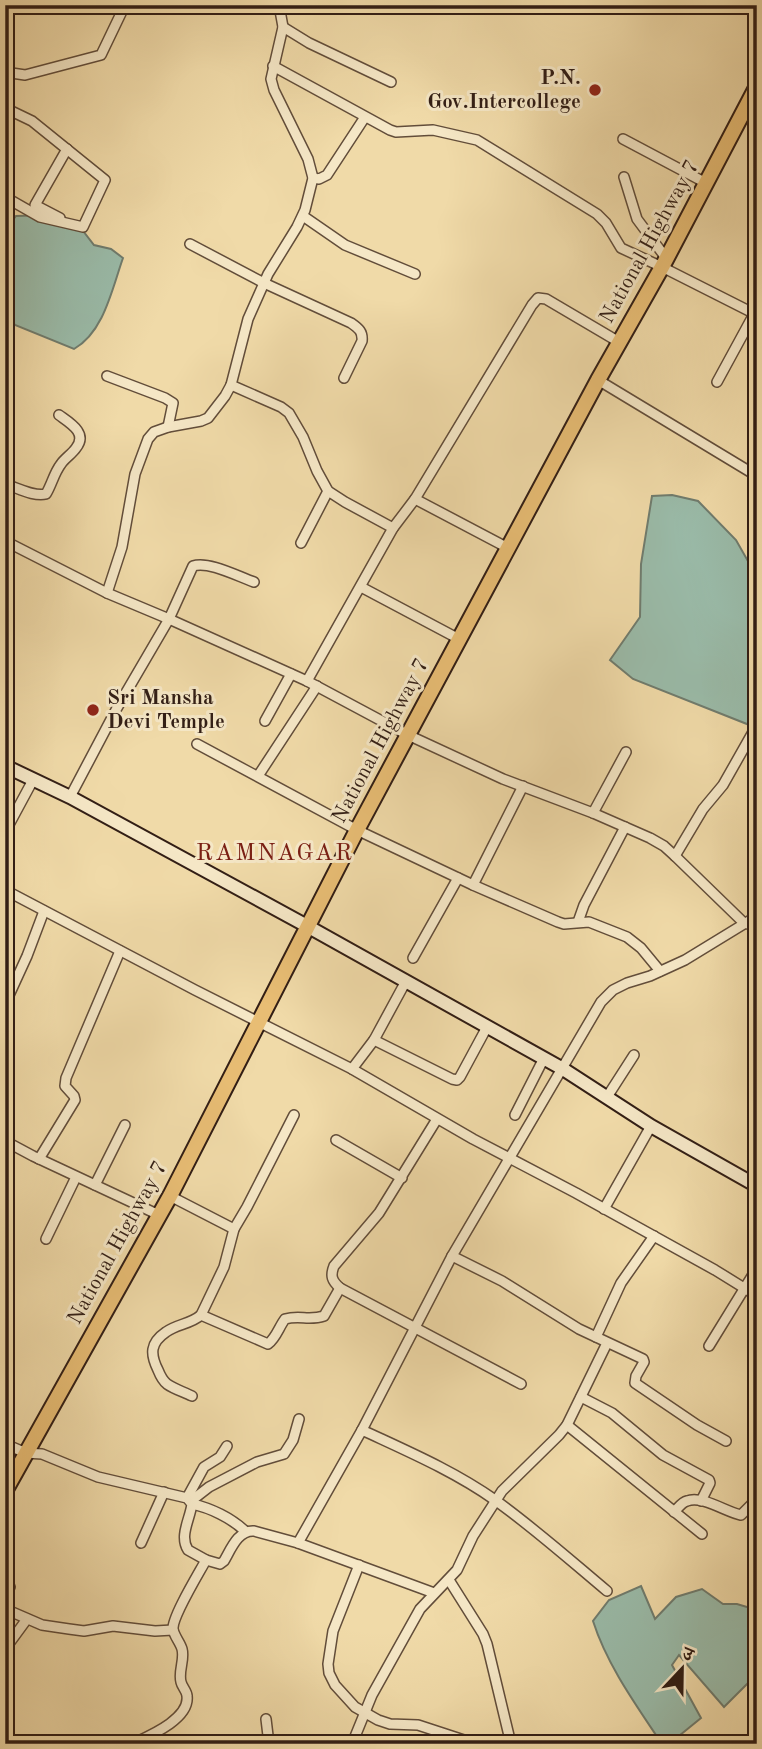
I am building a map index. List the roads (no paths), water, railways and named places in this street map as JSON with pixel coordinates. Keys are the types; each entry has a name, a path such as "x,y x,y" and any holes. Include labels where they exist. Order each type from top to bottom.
{"main road":[{"name":"National Highway 7","path":"5,1491 170,1196 357,830 757,86"},
{"path":"5,766 70,797 544,1058 651,1126 757,1186"}],"street":[{"path":"5,72 25,75 101,55 125,5"},
{"path":"107,593 122,547 135,474 149,439 154,432 168,427 208,418 225,396 231,385 244,331 264,283 303,216 313,178 271,79 283,27 279,5"},
{"path":"283,27 309,43 391,82"},
{"path":"273,66 382,127 396,132 433,130 477,140 603,218 621,248 664,262 755,314 717,382"},
{"path":"5,107 32,121 105,180 83,227 40,217 5,197"},
{"path":"313,178 319,179 327,175 365,117"},
{"path":"623,139 706,183"},
{"path":"67,149 35,205 71,224"},
{"path":"624,177 638,219 664,262"},
{"path":"303,216 345,245 415,274"},
{"path":"190,244 264,283 360,328 362,341 344,378"},
{"path":"307,681 393,528 415,499 538,298 546,299 619,342"},
{"path":"107,376 173,403 168,427"},
{"path":"598,380 756,475"},
{"path":"231,385 289,413 328,491 393,528"},
{"path":"5,484 37,494 46,494 58,467 81,440 75,427 59,415"},
{"path":"301,543 328,491"},
{"path":"415,499 508,548"},
{"path":"5,541 107,593 307,681 408,735 503,779 650,838 664,846 744,923 757,926"},
{"path":"70,797 117,708 169,619 193,566 210,566 254,582"},
{"path":"361,587 459,639"},
{"path":"265,721 291,674"},
{"path":"258,776 317,687"},
{"path":"675,856 703,809 723,785 757,725"},
{"path":"197,744 357,830 473,885 558,922 589,922 627,937 660,971"},
{"path":"593,813 626,752"},
{"path":"5,832 33,780"},
{"path":"473,885 523,786"},
{"path":"578,922 584,905 625,827"},
{"path":"413,958 458,878"},
{"path":"5,890 352,1069 510,1160 715,1270 757,1296"},
{"path":"5,1004 44,911"},
{"path":"298,1543 362,1430 452,1256 601,1002 607,995 627,983 685,960 757,916"},
{"path":"39,1158 75,1100 65,1086 66,1078 120,951"},
{"path":"352,1069 374,1040 406,981"},
{"path":"374,1040 457,1080 486,1027"},
{"path":"607,1097 634,1055"},
{"path":"514,1115 544,1058"},
{"path":"192,1396 162,1379 152,1359 154,1345 167,1331 196,1320 201,1315 224,1267 233,1229 247,1207 293,1115"},
{"path":"438,1119 372,1224 334,1266 332,1278 340,1288 521,1384"},
{"path":"94,1185 125,1125"},
{"path":"604,1209 651,1126"},
{"path":"335,1140 402,1178"},
{"path":"5,1141 159,1216"},
{"path":"46,1239 76,1177"},
{"path":"170,1196 233,1229"},
{"path":"596,1337 621,1283 654,1236"},
{"path":"452,1256 502,1281 562,1320 643,1359 643,1366 635,1382 697,1425 726,1441"},
{"path":"709,1346 757,1268"},
{"path":"201,1315 268,1344 285,1319 299,1317 314,1320 324,1316 340,1288"},
{"path":"352,1744 372,1695 420,1609 457,1570 473,1536 495,1500 566,1425 607,1343"},
{"path":"581,1397 612,1413 663,1455 709,1480 709,1487 701,1501"},
{"path":"190,1501 209,1487 257,1462 285,1454 293,1440 299,1419"},
{"path":"566,1425 702,1534"},
{"path":"362,1430 468,1482 495,1500 607,1591"},
{"path":"5,1444 26,1453 42,1454 98,1477 164,1492 190,1501 232,1521 245,1531 298,1543 434,1593"},
{"path":"227,1446 220,1457 204,1467 190,1501 183,1542 188,1550 220,1564 245,1531"},
{"path":"141,1544 164,1492"},
{"path":"674,1512 688,1500 701,1501 741,1515 757,1499"},
{"path":"132,1744 166,1727 185,1708 187,1693 180,1679 183,1651 173,1630 181,1606 206,1560"},
{"path":"359,1565 333,1631 328,1664 335,1685 355,1707 390,1724 418,1725 476,1744"},
{"path":"449,1580 487,1644 511,1744"},
{"path":"5,1609 42,1625 84,1631 113,1626 155,1631 173,1630"},
{"path":"5,1649 27,1619"},
{"path":"266,1718 269,1744"}],"place":[{"name":"P.N. Gov.Intercollege","path":"595,90"},
{"name":"Sri Mansha Devi Temple","path":"93,710"}],"district":[{"name":"RAMNAGAR","path":"275,854"}]}
